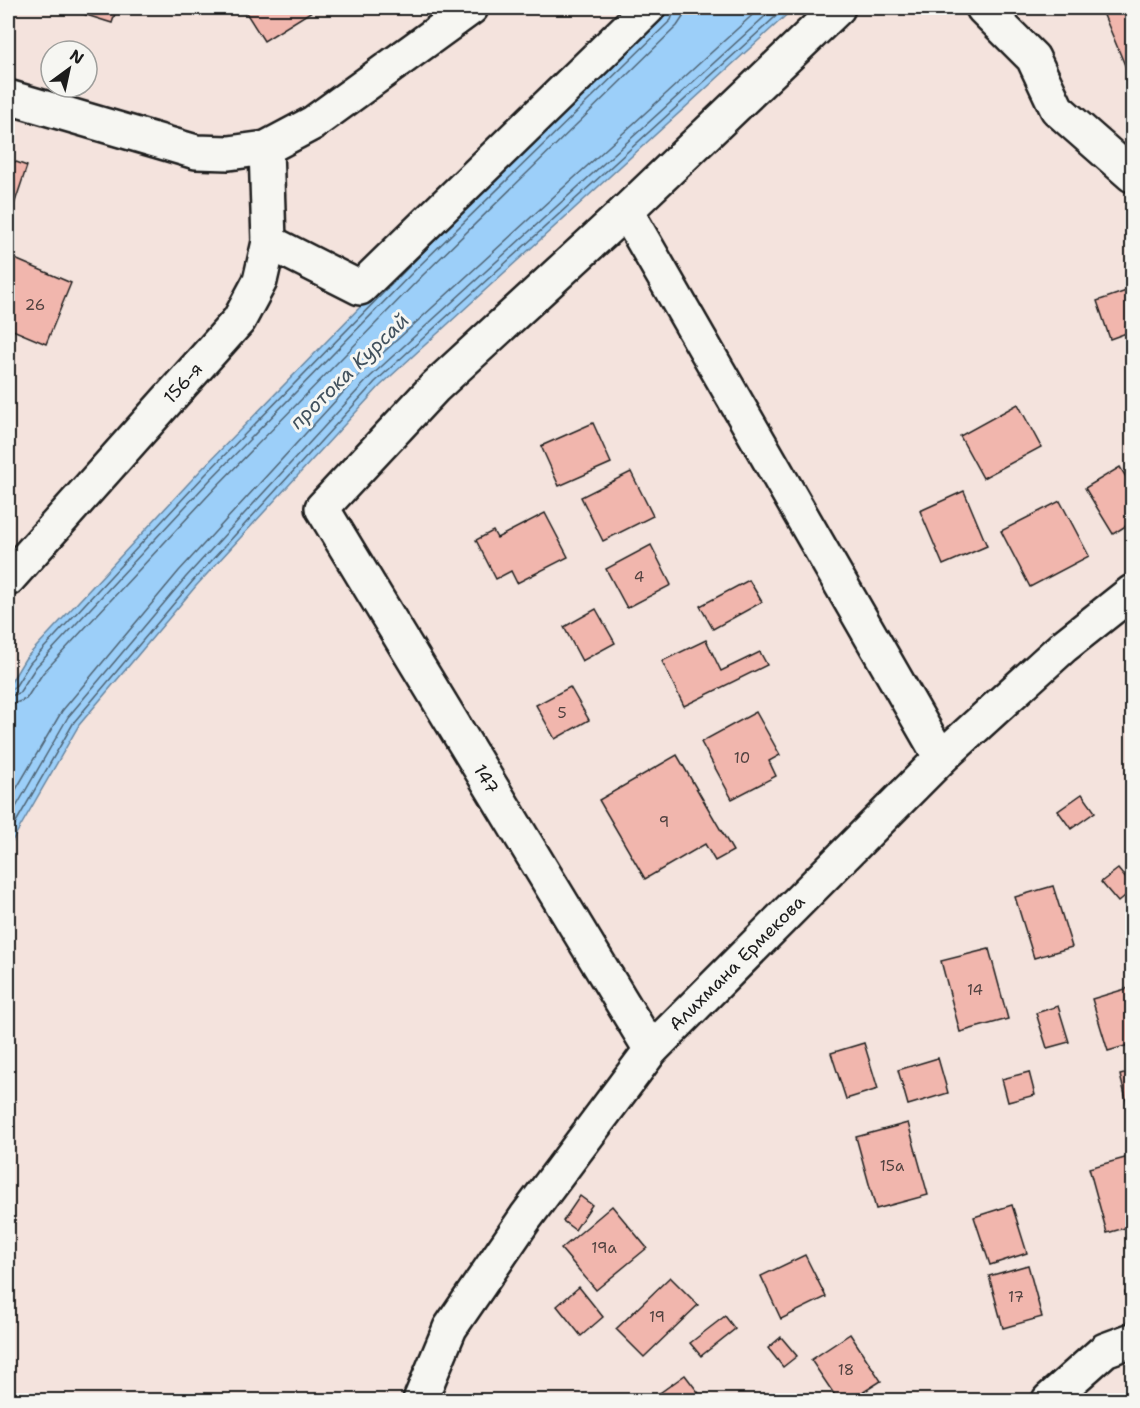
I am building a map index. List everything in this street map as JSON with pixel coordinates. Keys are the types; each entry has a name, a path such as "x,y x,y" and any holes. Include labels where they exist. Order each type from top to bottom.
{"street":[{"path":"8,97 196,152 229,153 266,147 314,123 471,8"},
{"path":"269,242 360,288 648,8"},
{"path":"838,8 626,211 941,758"},
{"path":"983,8 1033,58 1057,109 1132,175"},
{"name":"156-я","path":"8,579 239,320 260,281 269,242 266,147"},
{"name":"147","path":"626,211 435,387 322,508 651,1050"},
{"name":"Алихмана Ермекова","path":"420,1401 450,1328 526,1217 651,1050 941,758 1064,646 1132,592"},
{"path":"1049,1401 1105,1350 1132,1340"}],"water":[{"name":"протока Курсай","path":"664,8 794,8 380,386 196,586 79,725 8,848 8,687 25,659 200,471 406,260"}],"building":[{"path":"82,8 117,8 112,23 80,13"},
{"path":"243,8 317,8 264,41"},
{"path":"1101,8 1132,8 1132,82"},
{"path":"8,159 27,166 8,223"},
{"path":"8,256 71,283 46,344 8,328"},
{"path":"1132,289 1132,331 1110,339 1097,301"},
{"path":"1018,404 1041,447 983,478 960,436"},
{"path":"593,423 611,463 559,486 541,446"},
{"path":"1120,467 1132,487 1132,522 1113,534 1085,488"},
{"path":"631,472 653,516 603,541 581,497"},
{"path":"964,491 987,546 943,565 920,511"},
{"path":"1060,501 1089,556 1030,587 1001,531"},
{"path":"545,513 568,557 517,583 511,571 496,579 476,540 493,531 497,538"},
{"path":"651,545 671,585 627,608 606,569"},
{"path":"749,580 762,602 713,629 700,606"},
{"path":"596,609 615,643 582,661 564,627"},
{"path":"706,640 721,671 760,652 767,665 684,706 662,661"},
{"path":"570,687 589,720 555,739 536,705"},
{"path":"756,712 780,755 769,761 776,776 732,799 701,742"},
{"path":"677,755 733,851 715,861 705,844 645,879 599,800"},
{"path":"1082,794 1095,812 1071,829 1058,811"},
{"path":"1118,869 1132,886 1132,890 1118,902 1101,882"},
{"path":"1053,886 1072,947 1034,958 1015,897"},
{"path":"989,949 1008,1019 960,1032 941,961"},
{"path":"1132,987 1132,1044 1108,1051 1092,999"},
{"path":"1058,1006 1069,1042 1047,1048 1036,1013"},
{"path":"864,1043 878,1089 846,1099 831,1053"},
{"path":"938,1058 948,1093 908,1105 898,1070"},
{"path":"1029,1072 1035,1095 1008,1102 1002,1079"},
{"path":"1132,1072 1132,1102 1127,1103 1120,1075"},
{"path":"908,1123 928,1195 876,1209 856,1137"},
{"path":"1132,1156 1132,1226 1107,1233 1089,1168"},
{"path":"580,1196 592,1205 575,1230 563,1221"},
{"path":"1012,1205 1027,1253 990,1265 974,1217"},
{"path":"612,1206 647,1248 596,1290 561,1249"},
{"path":"805,1255 826,1297 781,1319 761,1276"},
{"path":"1028,1265 1042,1317 1003,1328 989,1276"},
{"path":"670,1277 698,1305 644,1357 616,1329"},
{"path":"579,1287 603,1317 581,1336 557,1306"},
{"path":"1132,1289 1132,1315 1125,1292"},
{"path":"725,1316 735,1329 701,1356 690,1343"},
{"path":"850,1334 881,1381 851,1400 838,1400 811,1360"},
{"path":"781,1337 797,1356 783,1367 768,1348"},
{"path":"685,1375 704,1400 650,1400"}]}
